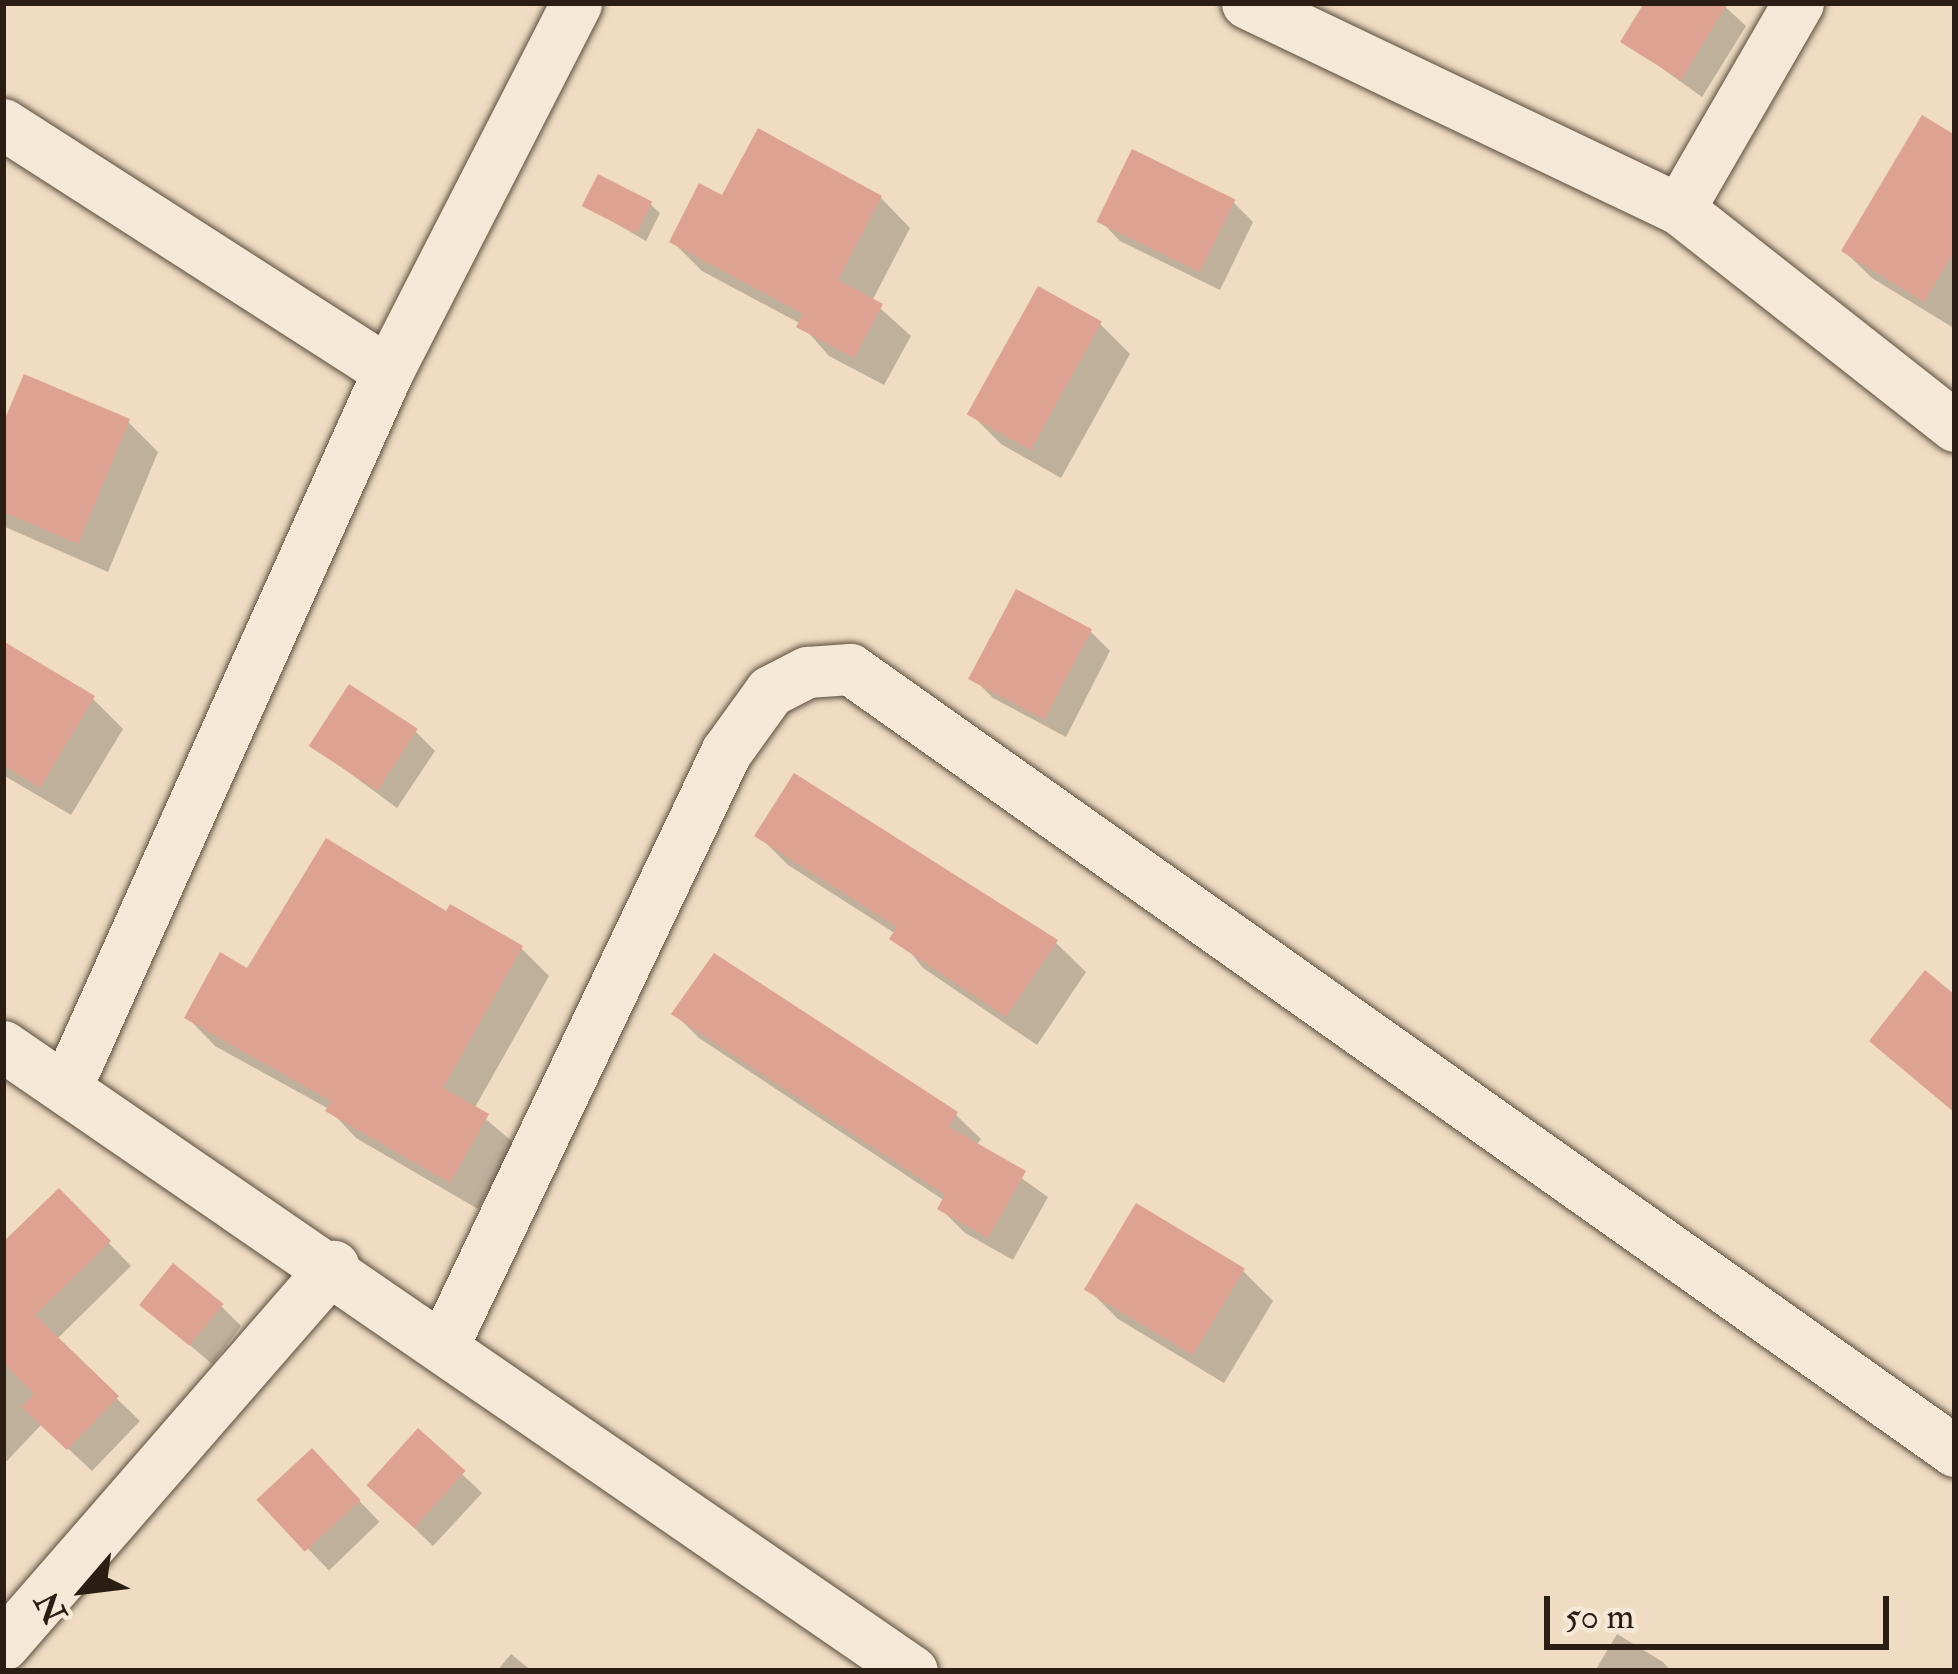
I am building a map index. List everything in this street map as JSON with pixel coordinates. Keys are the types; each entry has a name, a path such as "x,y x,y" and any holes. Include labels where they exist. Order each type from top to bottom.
{"street":[{"path":"66,1088 388,370 576,3"},
{"path":"1246,3 1679,209 1955,426"},
{"path":"1679,209 1798,3"},
{"path":"3,124 388,370"},
{"path":"443,1344 726,752 770,691 808,672 850,670 1955,1451"},
{"path":"3,1046 333,1266 912,1671"},
{"path":"3,1645 333,1266"}],"building":[{"path":"1644,3 1728,3 1681,80 1620,42"},
{"path":"1922,115 1955,135 1955,250 1924,302 1841,251"},
{"path":"758,128 882,196 838,280 883,304 854,358 796,327 803,314 669,242 699,183 722,195"},
{"path":"1132,149 1235,199 1200,272 1096,222"},
{"path":"598,174 652,202 636,234 582,206"},
{"path":"1038,286 1102,321 1031,450 967,415"},
{"path":"24,374 130,419 78,544 3,512 3,423"},
{"path":"1016,589 1092,629 1044,719 968,679"},
{"path":"3,641 95,696 40,788 3,765"},
{"path":"349,684 418,729 377,791 309,746"},
{"path":"794,773 1058,940 1006,1017 889,939 897,927 754,836"},
{"path":"326,838 446,911 450,904 523,946 443,1088 489,1114 450,1183 325,1111 331,1101 184,1018 220,952 247,968"},
{"path":"714,953 958,1112 949,1127 1026,1171 988,1238 937,1209 945,1195 671,1014"},
{"path":"1925,970 1955,995 1955,1113 1869,1041"},
{"path":"59,1188 111,1241 35,1315 119,1396 67,1450 21,1407 34,1394 3,1362 3,1242"},
{"path":"1136,1203 1245,1268 1193,1355 1084,1290"},
{"path":"173,1263 224,1304 190,1346 139,1305"},
{"path":"418,1428 466,1471 414,1528 366,1485"},
{"path":"312,1448 360,1500 305,1552 256,1500"}]}
